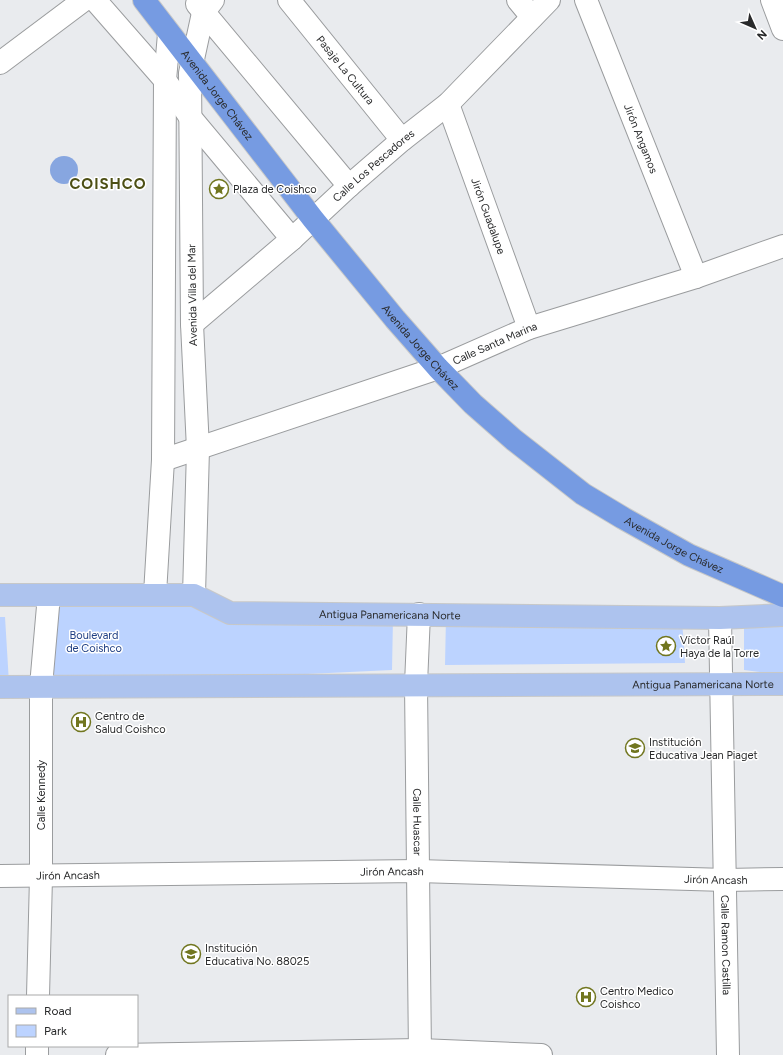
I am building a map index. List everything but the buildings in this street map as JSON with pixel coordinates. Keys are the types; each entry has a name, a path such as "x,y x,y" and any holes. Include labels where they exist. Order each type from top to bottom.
{"highway":[{"name":"Avenida Jorge Chávez","path":"144,0 169,34 192,60 313,219 438,368 473,404 514,440 583,494 690,555 783,596"}],"main road":[{"name":"Antigua Panamericana Norte","path":"0,594 194,595 230,613 720,618 783,615"},
{"name":"Antigua Panamericana Norte","path":"0,687 416,684 783,684"}],"street":[{"path":"0,63 84,0"},
{"path":"95,0 165,80 190,117 292,239"},
{"name":"Pasaje La Cultura","path":"289,0 402,140"},
{"path":"518,0 532,17"},
{"name":"Calle Los Pescadores","path":"192,324 292,239 348,186 402,140 448,104 549,0"},
{"name":"Jirón Angamos","path":"586,0 696,277"},
{"path":"772,0 783,29"},
{"path":"203,4 348,186"},
{"name":"Avenida Villa del Mar","path":"194,595 198,448 192,324 190,117 192,60 203,4"},
{"path":"154,594 163,460 165,80 169,34"},
{"name":"Jirón Guadalupe","path":"448,104 529,328"},
{"name":"Calle Santa Marina","path":"163,460 438,368 529,328 696,277 783,246"},
{"path":"164,269 192,269"},
{"name":"Calle Kennedy","path":"38,995 41,877 41,686 49,595"},
{"name":"Calle Huascar","path":"419,614 416,684 420,1052"},
{"name":"Calle Ramon Castilla","path":"720,618 726,880 728,1055"},
{"name":"Jirón Ancash","path":"0,876 41,877 418,871 726,880 783,879"},
{"path":"117,1055 420,1052 541,1055"}],"green space":[{"name":"Boulevard de Coishco","path":"49,595 393,618 392,670 52,686"},
{"path":"0,617 5,617 9,683 0,683"},
{"path":"446,617 682,620 685,663 445,665"},
{"path":"783,621 783,675 744,670 744,623"}],"shaded area":[{"path":"64,156 74,160 78,170 74,180 64,184 54,180 50,170 54,160"}],"place":[{"name":"Plaza de Coishco","path":"219,189"},
{"name":"Víctor Raúl Haya de la Torre","path":"666,646"},
{"name":"Centro de Salud Coishco","path":"81,722"},
{"name":"Institución Educativa Jean Piaget","path":"635,748"},
{"name":"Institución Educativa No. 88025","path":"191,954"},
{"name":"Centro Medico Coishco","path":"586,997"}],"district":[{"name":"COISHCO","path":"108,184"}]}
